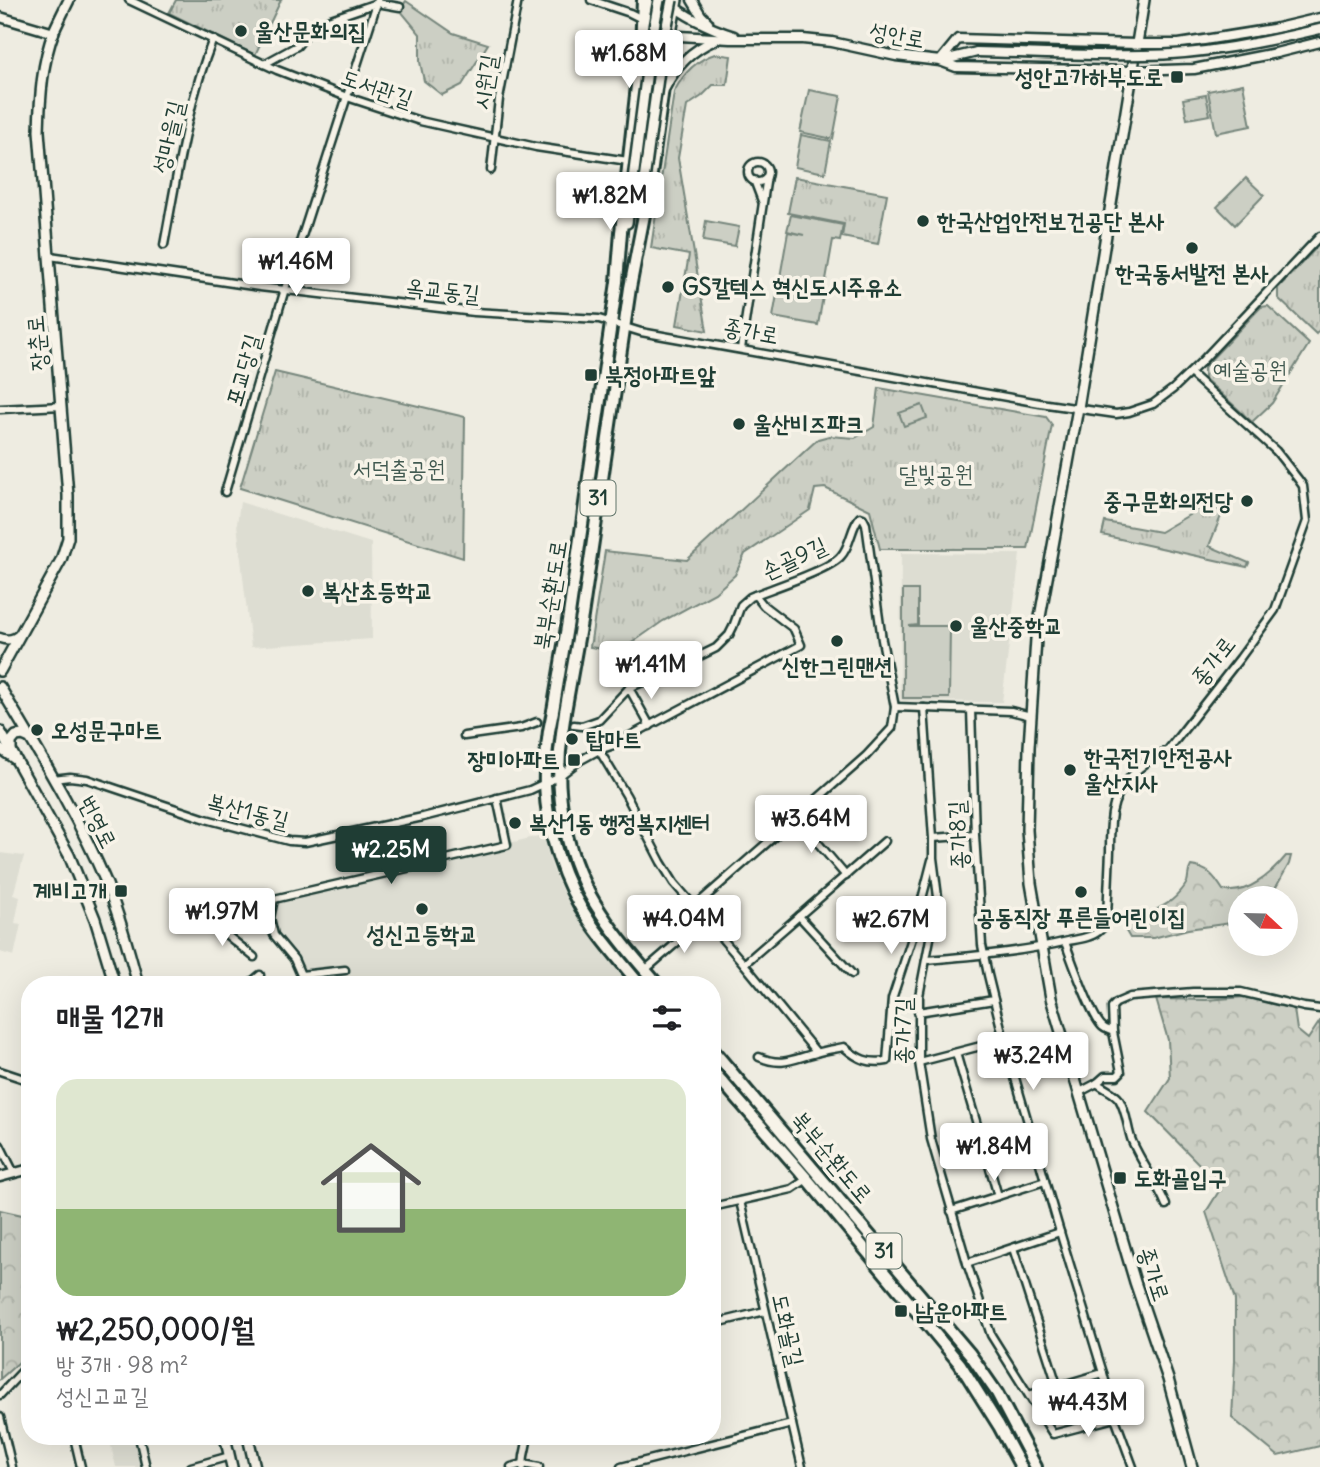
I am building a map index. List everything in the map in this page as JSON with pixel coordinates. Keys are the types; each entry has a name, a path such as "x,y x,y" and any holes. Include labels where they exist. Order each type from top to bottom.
{"main road":[{"name":"장춘로","path":"0,671 52,578 68,538 62,406 38,131 46,60 54,33 69,0"},
{"name":"종가로","path":"1144,0 1078,408 1036,639 1027,797 1028,856 1051,998 1135,1282 1168,1379 1192,1467"},
{"path":"630,284 649,189 668,52 667,36 675,3"},
{"name":"북부순환도로","path":"650,976 601,913 579,871 566,832 558,777 565,712 582,617 661,56 675,3"},
{"path":"648,7 655,22 667,36"},
{"path":"617,282 628,161 648,7"},
{"name":"북부순환도로","path":"633,976 590,921 566,877 546,803 545,758 569,615 632,187 649,55 648,7"},
{"name":"번영로","path":"0,687 75,817 106,882 135,976"},
{"name":"번영로","path":"0,731 62,841 79,878 96,919 112,976"},
{"path":"11,750 11,742 16,736 30,738"},
{"name":"북부순환도로","path":"721,1060 982,1370 1011,1417 1036,1467"},
{"name":"북부순환도로","path":"721,1080 845,1224 960,1364 1021,1467"},
{"path":"854,1216 946,1318 986,1367 1042,1467"},
{"path":"845,1224 956,1368 995,1429 1014,1467"},
{"path":"227,1445 232,1467"},
{"path":"250,1445 255,1467"}],"street":[{"name":"도서관길","path":"129,0 264,64 347,97 420,121 536,147 628,161"},
{"name":"시원길","path":"491,170 499,99 518,0"},
{"path":"592,0 630,13 648,7 651,28 667,36"},
{"path":"665,0 675,3 720,35"},
{"path":"692,0 701,15 720,35"},
{"path":"264,64 297,46 317,24 377,2 400,7"},
{"name":"포교당길","path":"225,492 285,289 377,2"},
{"path":"0,17 54,33"},
{"path":"1320,18 1273,29 1179,44 958,39 940,61 956,67 1132,71 1194,69 1276,54 1320,42"},
{"name":"성안로","path":"667,36 720,35 750,39 813,40 896,57 940,61 977,52 1146,55 1220,49 1320,29"},
{"path":"662,93 671,76 687,57 720,35"},
{"path":"641,49 651,37 667,36"},
{"name":"성마을길","path":"164,245 190,118 213,39"},
{"path":"741,349 763,203 767,176 767,167 757,162 748,170 763,203"},
{"path":"754,180 762,181 767,176"},
{"name":"종가로","path":"624,327 1027,401 1116,414 1141,408 1163,398 1320,236"},
{"name":"옥교동길","path":"50,256 180,276 474,312 599,319 624,327"},
{"name":"종가로","path":"1041,948 1091,936 1106,922 1112,810 1119,793 1143,764 1168,750 1275,610 1307,521 1303,486 1276,451 1190,373"},
{"path":"0,409 62,406"},
{"name":"손골9길","path":"574,725 582,726 599,720 629,688 716,648 733,627 744,601 838,560 847,548 856,520 860,517 866,524 881,640 895,707"},
{"name":"복산1동길","path":"53,779 87,779 206,819 289,841 305,842 423,817 530,790 558,777 599,750 650,726 801,645 794,629 770,611 755,595"},
{"path":"0,638 13,639 23,632"},
{"path":"629,688 650,726"},
{"path":"694,907 866,756 889,732 894,722 895,707 1011,711 1031,716"},
{"name":"종가7길","path":"925,708 933,858 938,897 918,1012 919,1062 931,1139 991,1335 1053,1434 1115,1418"},
{"name":"종가8길","path":"971,709 975,835 984,955 1004,1040 1045,1181 1115,1418 1133,1467"},
{"path":"464,736 521,729 537,722"},
{"path":"0,748 18,762"},
{"path":"599,750 674,883 816,1052"},
{"path":"345,970 301,975 294,959 274,934 270,918 274,900 507,845 498,798"},
{"path":"796,817 846,876"},
{"path":"933,838 975,835"},
{"path":"744,964 885,841"},
{"path":"759,1057 772,1062 791,1061 816,1052 844,1047 854,1056 874,1063 887,1061 892,999 912,938 933,858"},
{"path":"184,908 207,898"},
{"path":"191,922 202,915 254,957"},
{"path":"799,916 852,974"},
{"path":"645,970 704,919"},
{"path":"1065,942 1097,1018 1102,1027 1113,1032"},
{"path":"926,960 1041,948"},
{"path":"1078,1093 1105,1076 1117,1076 1121,1072 1113,1032 1112,1007 1130,997 1193,992 1241,992 1320,1009"},
{"path":"918,1012 995,1000"},
{"path":"919,1062 1004,1040"},
{"path":"956,1053 998,1196"},
{"path":"0,1071 21,1078"},
{"path":"1097,1083 1121,1102 1134,1146 1166,1205"},
{"path":"0,1145 14,1173"},
{"path":"0,1177 21,1171"},
{"path":"721,1205 792,1189 807,1179"},
{"path":"951,1211 1045,1181"},
{"name":"도화골길","path":"740,1201 802,1467"},
{"path":"967,1263 1060,1231"},
{"path":"1013,1248 1058,1388"},
{"path":"721,1322 765,1311"},
{"path":"0,1395 21,1373"},
{"path":"1029,1395 1103,1373"},
{"path":"0,1417 12,1467"},
{"path":"721,1442 792,1424"},
{"path":"76,1445 81,1467"},
{"path":"141,1445 146,1467"},
{"path":"523,1465 527,1445"},
{"path":"621,1467 708,1445"},
{"path":"191,1467 230,1456"},
{"path":"512,1467 540,1467"}],"shaded area":[{"name":"복산초등학교","path":"240,502 371,543 372,639 251,647 237,524"},
{"name":"울산중학교","path":"901,553 1020,554 1002,702 900,699"},
{"name":"성신고등학교","path":"543,835 552,867 565,897 622,976 301,976 274,935 270,918 274,899"},
{"path":"0,853 24,856 13,895 20,897 15,923 21,924 14,956 0,952"},
{"path":"111,1445 138,1445 144,1467 116,1467"}],"green space":[{"path":"176,0 281,0 255,55 169,13"},
{"path":"406,1 453,33 488,44 462,85 442,95 424,81 420,62 420,34 400,10"},
{"path":"715,54 731,56 727,85 713,85 687,106 678,158 707,331 677,325 689,255 651,248 674,92 690,68"},
{"path":"1243,84 1251,126 1216,133 1208,91"},
{"path":"809,90 841,96 833,139 800,132"},
{"path":"1206,95 1210,115 1187,119 1183,99"},
{"path":"801,135 831,141 825,173 795,167"},
{"path":"795,177 887,194 878,244 842,237 844,224 788,213"},
{"path":"1246,178 1264,195 1235,225 1217,207"},
{"path":"791,215 843,225 840,241 833,240 818,325 773,317 788,232 804,235 787,231"},
{"path":"706,221 739,227 735,246 703,241"},
{"name":"예술공원","path":"1320,244 1320,329 1316,334 1278,298 1278,288"},
{"name":"예술공원","path":"1268,306 1309,344 1272,403 1252,422 1204,378 1204,367 1261,307"},
{"name":"서덕출공원","path":"275,372 465,417 463,558 240,488"},
{"name":"달빛공원","path":"879,388 1046,417 1052,425 1028,549 880,549 870,510 825,488 815,489 810,510 745,554 735,575 715,593 663,621 619,652 590,647 605,551 687,560 818,439 829,436 855,438 874,427"},
{"path":"922,405 927,418 904,426 899,413"},
{"path":"1201,508 1213,515 1218,510 1223,511 1209,546 1249,563 1247,567 1102,535 1105,522 1160,532"},
{"path":"903,590 918,590 918,625 909,626 950,626 949,698 903,698"},
{"path":"1286,856 1291,856 1277,886 1250,886 1258,882"},
{"path":"1191,866 1210,874 1223,890 1228,891 1228,923 1188,929 1153,938 1130,938 1124,928 1174,898 1186,884"},
{"path":"1245,997 1294,1009 1297,1030 1308,1039 1320,1021 1320,1446 1278,1456 1232,1418 1235,1300 1206,1212 1224,1183 1200,1165 1148,1112 1170,1078 1168,1040 1156,999 1206,1000"},
{"path":"0,1210 21,1215 21,1359 0,1379"}],"tunnel":[{"path":"537,722 566,724"}],"place":[{"name":"울산문화의집","path":"241,31"},
{"name":"성안고가하부도로","path":"1177,77"},
{"name":"한국산업안전보건공단 본사","path":"923,221"},
{"name":"한국동서발전 본사","path":"1192,248"},
{"name":"GS칼텍스 혁신도시주유소","path":"668,287"},
{"name":"북정아파트앞","path":"591,375"},
{"name":"울산비즈파크","path":"739,424"},
{"name":"중구문화의전당","path":"1247,501"},
{"name":"복산초등학교","path":"308,591"},
{"name":"울산중학교","path":"956,626"},
{"name":"신한그린맨션","path":"837,641"},
{"name":"오성문구마트","path":"37,730"},
{"name":"탑마트","path":"572,739"},
{"name":"장미아파트","path":"574,760"},
{"name":"한국전기안전공사 울산지사","path":"1070,770"},
{"name":"복산1동 행정복지센터","path":"515,823"},
{"name":"계비고개","path":"121,891"},
{"name":"공동직장 푸른들어린이집","path":"1081,892"},
{"name":"성신고등학교","path":"422,909"},
{"name":"도화골입구","path":"1120,1178"},
{"name":"남운아파트","path":"901,1311"}]}
